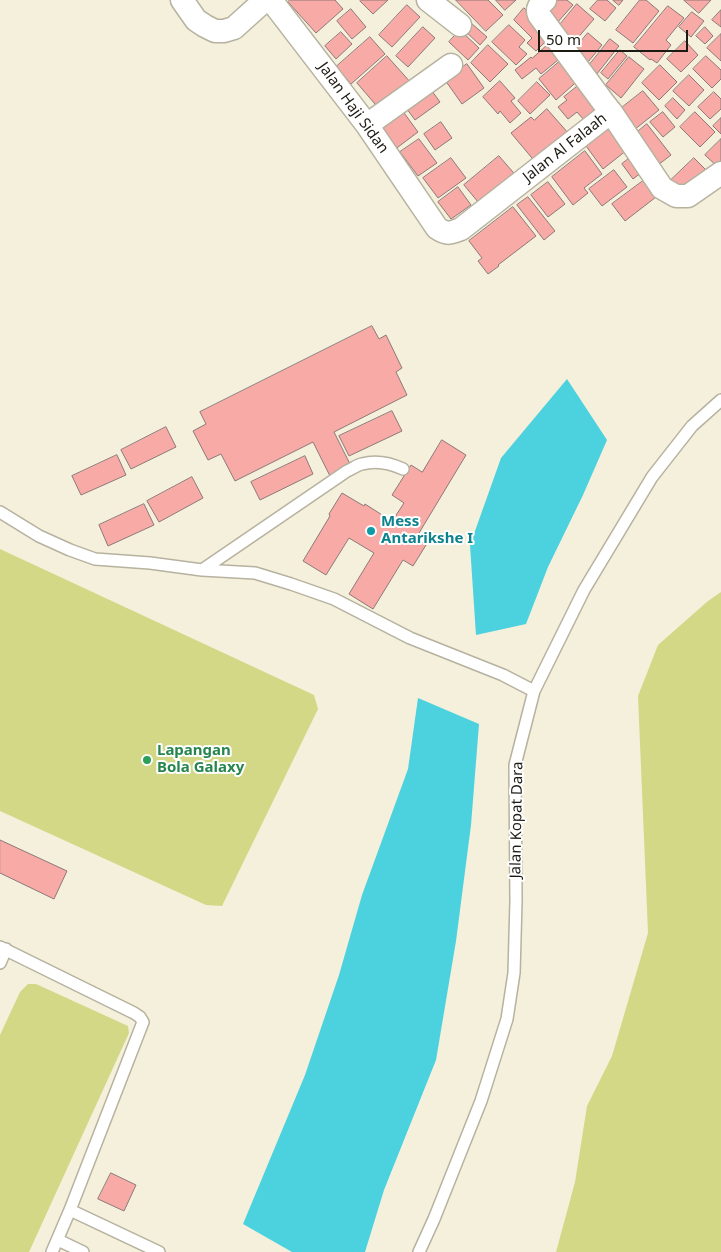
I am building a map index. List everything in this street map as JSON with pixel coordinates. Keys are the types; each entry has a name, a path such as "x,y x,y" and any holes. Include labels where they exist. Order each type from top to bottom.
{"street":[{"path":"182,0 196,20 215,31 224,32 234,28 265,0"},
{"name":"Jalan Haji Sidan","path":"271,0 367,125 431,219"},
{"path":"428,0 460,25"},
{"name":"Jalan Al Falaah","path":"431,219 437,228 443,232 450,233 461,229 611,112 539,15 538,8 545,0"},
{"path":"367,125 451,65"},
{"path":"611,112 662,188 676,196 688,196 721,173"}],"lane":[{"name":"Jalan Kopat Dara","path":"419,1252 482,1101 507,1019 514,973 516,901 515,765 534,691 584,590 652,477 692,426 721,400"},
{"path":"202,570 347,471 362,464 375,462 390,463 403,468"},
{"path":"0,512 40,536 95,559 150,563 202,570 254,573 291,584 334,599 410,638 503,676 534,691"},
{"path":"0,964 3,948 134,1013 140,1017 142,1022 52,1252"},
{"path":"70,1210 159,1252"},
{"path":"58,1240 83,1252"}],"green space":[{"name":"Lapangan Bola Galaxy","path":"0,549 314,695 318,709 222,906 206,905 0,811"},
{"path":"721,592 721,1252 556,1252 575,1182 587,1106 612,1056 648,933 638,696 658,645"},
{"path":"28,984 36,984 128,1026 129,1033 29,1252 0,1252 0,1035 20,992"}],"water":[{"path":"567,379 607,440 548,567 526,624 476,635 470,545 501,458"},
{"path":"418,698 479,724 471,825 456,941 436,1060 384,1190 365,1252 292,1252 243,1224 305,1075 339,975 362,895 408,769"}],"building":[{"path":"290,0 335,0 343,9 316,33 288,2"},
{"path":"361,0 388,0 373,14"},
{"path":"456,0 488,0 503,15 486,31"},
{"path":"496,0 516,0 505,10"},
{"path":"555,0 567,0 573,5 556,24 544,13"},
{"path":"598,0 607,0 616,8 605,21 590,9"},
{"path":"613,0 623,0 619,5"},
{"path":"640,0 646,0 659,11 633,43 616,30"},
{"path":"684,0 711,0 699,13"},
{"path":"577,4 594,19 575,41 558,27"},
{"path":"407,5 420,17 392,47 379,35"},
{"path":"668,6 684,18 666,40 671,45 657,63 650,60 634,47"},
{"path":"524,8 545,28 549,38 536,51 527,43 532,38 514,20"},
{"path":"351,9 366,27 352,39 337,21"},
{"path":"721,10 721,27 712,20"},
{"path":"692,12 704,21 691,37 679,27"},
{"path":"471,23 487,37 480,45 464,30"},
{"path":"509,25 525,40 519,47 527,54 516,65 492,42"},
{"path":"423,27 435,38 408,67 396,56"},
{"path":"705,27 713,36 705,44 696,36"},
{"path":"460,30 479,48 468,60 449,42"},
{"path":"341,32 352,44 336,59 325,46"},
{"path":"588,33 602,45 588,62 574,50"},
{"path":"721,34 721,61 707,48"},
{"path":"370,37 385,54 351,84 336,67"},
{"path":"610,39 619,46 596,75 587,68"},
{"path":"552,41 564,55 541,74 536,68 522,79 515,70"},
{"path":"685,41 698,55 681,72 667,59"},
{"path":"488,45 508,64 490,82 471,63"},
{"path":"620,50 627,56 608,79 601,73"},
{"path":"387,56 412,84 381,111 357,83"},
{"path":"706,56 721,70 721,79 712,88 693,69"},
{"path":"565,57 582,77 556,100 539,79"},
{"path":"629,57 644,69 621,98 606,85"},
{"path":"467,64 484,88 462,104 445,80"},
{"path":"660,65 677,82 659,100 642,83"},
{"path":"689,75 704,90 689,106 673,91"},
{"path":"500,81 515,98 511,101 521,113 510,123 500,111 498,114 483,97"},
{"path":"537,82 550,95 530,114 518,101"},
{"path":"583,82 603,106 585,121 577,112 568,119 558,107 567,100 564,97"},
{"path":"429,87 440,102 415,120 404,105"},
{"path":"643,91 659,110 634,130 619,110"},
{"path":"714,92 721,99 721,109 710,119 698,107"},
{"path":"673,98 685,110 677,119 665,106"},
{"path":"399,106 418,132 394,150 375,124"},
{"path":"547,109 569,134 537,164 511,133 531,117 534,120"},
{"path":"663,112 675,127 663,137 650,122"},
{"path":"695,112 715,132 700,147 680,127"},
{"path":"721,118 721,134 713,126"},
{"path":"441,122 452,138 435,150 424,134"},
{"path":"614,124 632,146 603,169 586,146"},
{"path":"647,124 671,155 658,165 635,134"},
{"path":"419,139 437,163 418,176 400,152"},
{"path":"721,139 721,170 705,155"},
{"path":"585,151 602,174 584,188 588,193 573,205 552,177"},
{"path":"635,154 646,169 633,179 622,164"},
{"path":"499,156 519,179 483,208 464,185"},
{"path":"451,158 466,178 438,198 423,178"},
{"path":"694,158 706,170 684,193 671,180"},
{"path":"614,170 627,187 602,206 589,189"},
{"path":"643,181 656,197 625,221 612,204"},
{"path":"548,182 565,204 548,217 531,195"},
{"path":"458,187 471,205 451,219 438,202"},
{"path":"528,197 555,231 544,240 517,205"},
{"path":"513,207 536,236 488,274 478,261 482,258 469,241"},
{"path":"372,326 379,339 386,335 402,368 396,372 407,395 334,432 351,466 330,476 313,442 235,481 221,454 208,460 193,431 206,424 200,412"},
{"path":"392,411 402,431 349,456 339,436"},
{"path":"166,427 176,447 131,469 121,450"},
{"name":"Mess Antarikshe I","path":"442,440 466,455 416,538 426,545 413,566 403,560 373,609 349,594 374,553 349,538 326,575 303,561 342,493 364,506 365,504 390,520 389,522 391,523 404,503 392,495 411,465 422,472"},
{"path":"117,455 126,475 81,495 72,476"},
{"path":"305,456 313,474 260,500 251,482"},
{"path":"192,477 203,498 159,522 147,501"},
{"path":"144,504 154,525 108,546 99,525"},
{"path":"0,840 67,871 54,899 0,873"},
{"path":"111,1173 136,1185 124,1211 98,1199"}],"place":[{"name":"Mess Antarikshe I","path":"371,531"},
{"name":"Lapangan Bola Galaxy","path":"147,760"}]}
